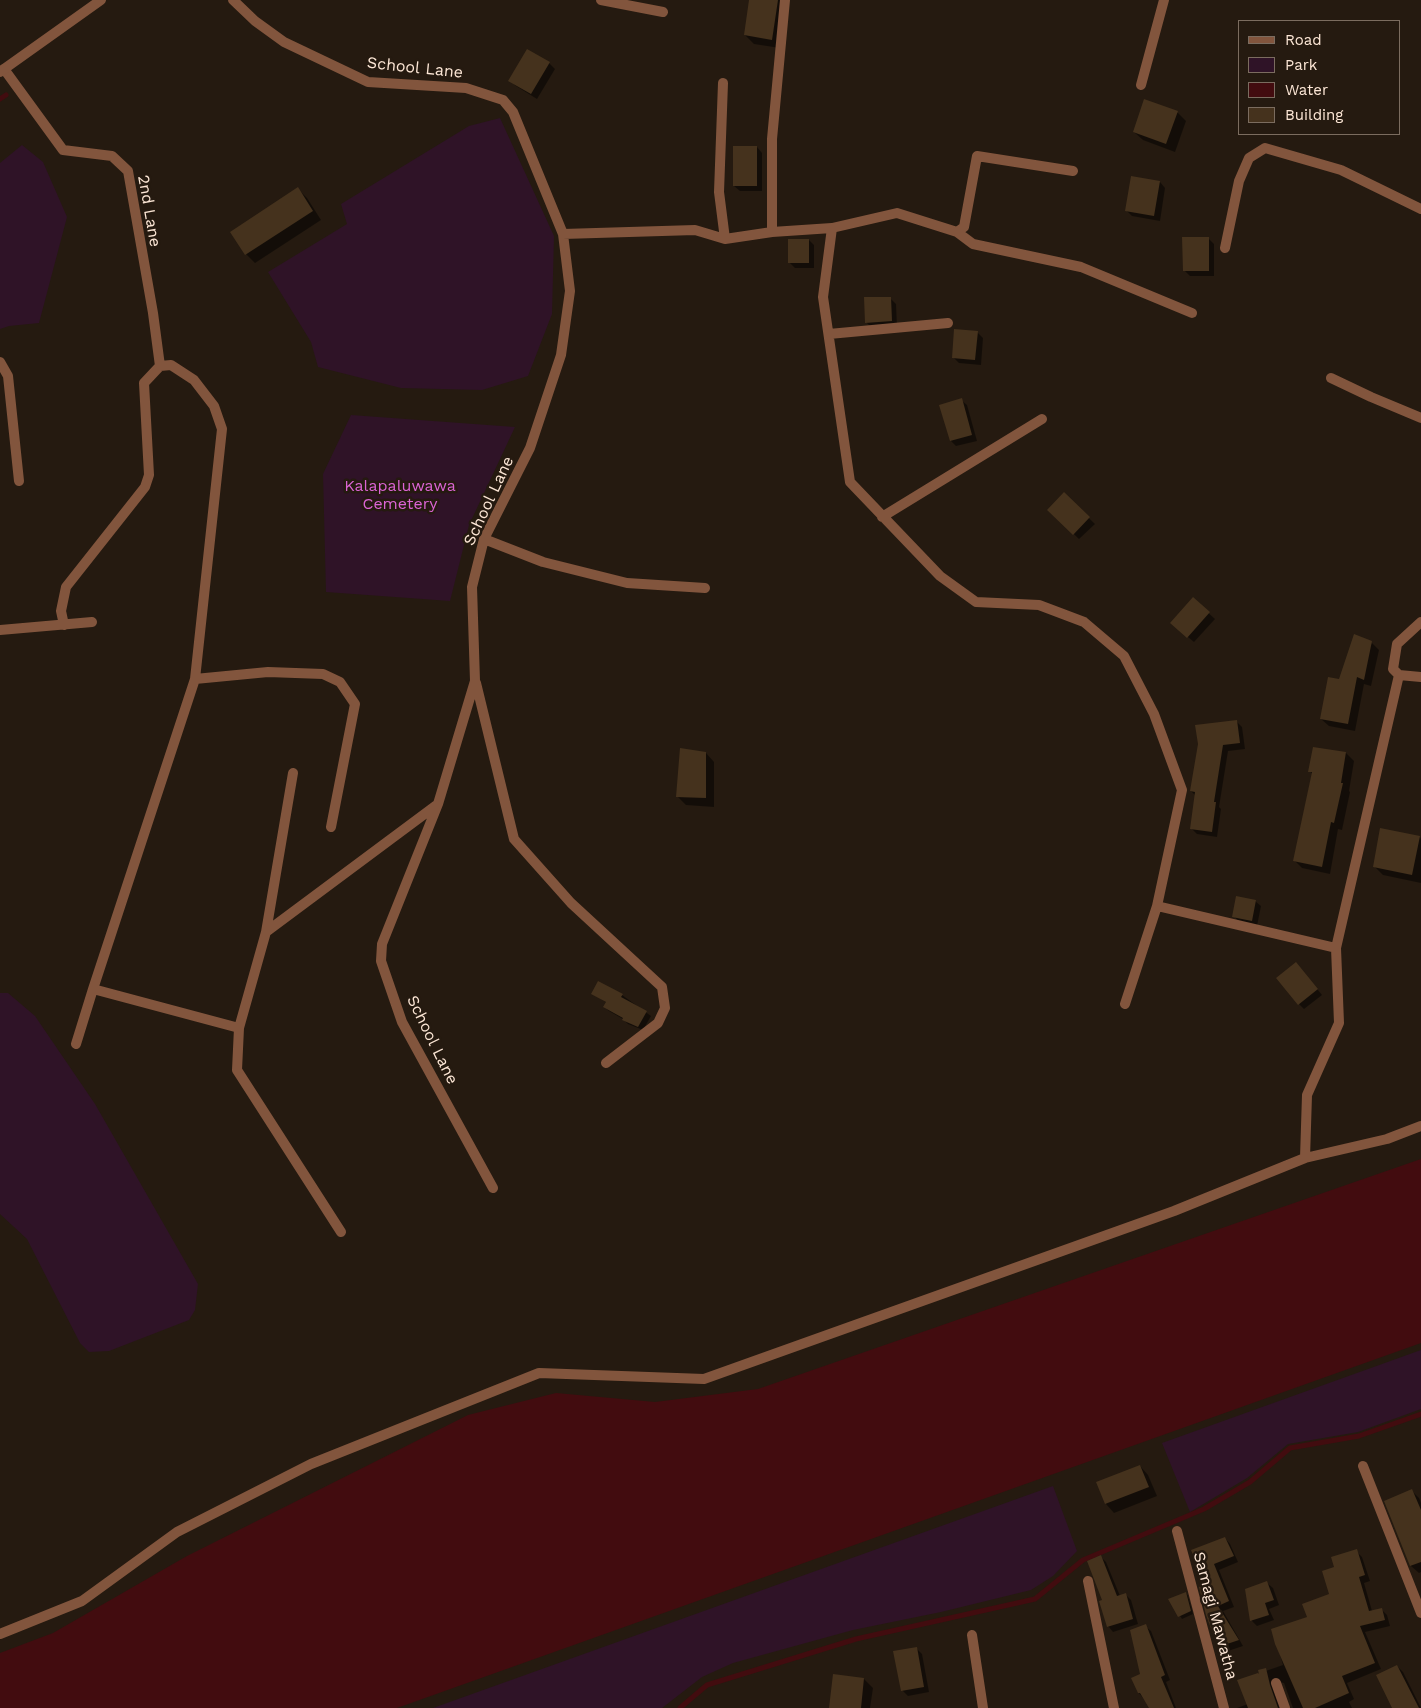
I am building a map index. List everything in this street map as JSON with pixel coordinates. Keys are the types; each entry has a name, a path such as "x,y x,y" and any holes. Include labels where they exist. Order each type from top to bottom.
{"street":[{"path":"2,70 101,0"},
{"name":"School Lane","path":"233,0 254,21 284,42 368,82 466,88 502,100 513,112 562,234 570,291 561,354 530,448 484,540 472,587 475,681 438,804 382,944 381,961 402,1022 493,1188"},
{"path":"601,0 663,12"},
{"path":"772,232 772,139 785,0"},
{"path":"1141,85 1164,0"},
{"name":"2nd Lane","path":"2,70 63,150 112,156 128,171 153,313 160,366"},
{"path":"723,83 719,192 725,239"},
{"path":"1225,248 1238,181 1249,158 1265,148 1340,170 1421,209"},
{"path":"957,232 964,228 977,156 1073,171"},
{"path":"562,234 695,230 725,239 772,232 832,228 897,213 957,232 973,244 1081,267 1192,313"},
{"path":"832,228 824,297 850,482 940,576 976,602 1039,605 1084,622 1124,656 1154,714 1182,790 1157,906 1125,1004"},
{"path":"829,334 948,323"},
{"path":"0,362 8,376 19,481"},
{"path":"64,624 61,611 66,587 144,487 149,475 144,382 160,366 171,365 194,380 214,406 222,429 195,679 76,1044"},
{"path":"1331,378 1421,418"},
{"path":"882,517 1042,419"},
{"path":"484,540 543,562 627,583 705,588"},
{"path":"0,630 92,622"},
{"path":"1421,622 1397,644 1393,669 1399,675 1421,677"},
{"path":"195,679 268,672 323,674 340,682 355,704 332,827"},
{"path":"1305,1158 1307,1094 1339,1023 1336,948 1399,675"},
{"path":"475,681 514,839 571,903 662,987 665,1008 658,1023 606,1063"},
{"path":"293,773 266,932 239,1028 237,1070 341,1232"},
{"path":"266,932 438,804"},
{"path":"1157,906 1336,948"},
{"path":"93,989 239,1028"},
{"path":"0,1634 82,1601 177,1532 311,1464 539,1373 704,1378 1174,1210 1305,1158 1387,1139 1421,1126"},
{"path":"1363,1466 1421,1613"},
{"name":"Samagi Mawatha","path":"1177,1531 1224,1708"},
{"path":"1088,1581 1114,1708"},
{"path":"972,1635 983,1708"},
{"path":"1276,1683 1285,1708"}],"green space":[{"path":"500,118 554,236 552,314 528,376 482,390 401,388 318,367 311,342 268,272 347,224 341,204 469,126"},
{"path":"22,145 43,162 67,217 39,323 9,326 0,329 0,163"},
{"name":"Kalapaluwawa Cemetery","path":"351,415 515,427 469,525 450,601 326,592 323,474"},
{"path":"0,993 8,993 35,1016 95,1104 198,1284 195,1310 189,1320 109,1351 89,1352 80,1343 27,1239 0,1214"},
{"path":"1421,1350 1421,1409 1358,1432 1288,1444 1247,1478 1190,1512 1162,1443"},
{"path":"1053,1486 1077,1551 1053,1576 1031,1590 941,1612 853,1630 733,1663 702,1677 662,1708 433,1708"}],"water":[{"path":"1421,1159 1421,1343 397,1708 0,1708 0,1653 53,1633 187,1556 468,1415 556,1393 655,1402 758,1389"}],"building":[{"path":"749,0 778,0 772,40 744,35"},
{"path":"527,49 550,62 531,94 508,81"},
{"path":"1144,99 1178,111 1166,144 1133,132"},
{"path":"733,146 757,146 757,186 733,186"},
{"path":"1131,176 1160,181 1154,216 1125,211"},
{"path":"298,187 313,211 245,255 230,232"},
{"path":"1182,237 1209,237 1209,271 1183,271"},
{"path":"788,239 809,239 809,263 788,263"},
{"path":"864,297 891,297 892,321 865,323"},
{"path":"954,329 978,331 975,360 952,358"},
{"path":"962,398 972,435 950,441 939,405"},
{"path":"1064,492 1090,517 1073,535 1047,510"},
{"path":"1193,597 1210,612 1187,638 1170,623"},
{"path":"1354,634 1372,641 1364,680 1357,677 1348,724 1320,719 1328,677 1339,679"},
{"path":"1237,720 1240,743 1223,745 1214,802 1216,802 1212,832 1190,829 1195,792 1190,791 1198,744 1195,725"},
{"path":"1313,747 1346,752 1341,783 1343,783 1334,823 1331,822 1322,867 1293,861 1312,772 1308,772"},
{"path":"680,748 706,752 706,798 676,797"},
{"path":"1380,828 1420,836 1412,875 1373,867"},
{"path":"1236,896 1256,900 1252,921 1232,917"},
{"path":"1296,962 1318,989 1298,1005 1276,978"},
{"path":"598,981 623,994 621,997 647,1011 638,1027 622,1020 623,1018 603,1007 606,1002 591,994"},
{"path":"1140,1465 1149,1487 1105,1504 1096,1482"},
{"path":"1412,1489 1421,1510 1421,1562 1410,1566 1384,1501"},
{"path":"1225,1537 1234,1556 1214,1564 1229,1601 1218,1606 1239,1640 1218,1647 1206,1615 1199,1587 1205,1584 1191,1550"},
{"path":"1357,1549 1365,1575 1359,1577 1369,1611 1382,1608 1385,1620 1360,1626 1375,1663 1342,1676 1349,1693 1315,1708 1303,1708 1275,1644 1271,1629 1307,1617 1302,1604 1329,1594 1322,1571 1334,1567 1331,1557"},
{"path":"1101,1555 1117,1596 1126,1593 1133,1619 1107,1627 1099,1601 1102,1600 1087,1561"},
{"path":"1267,1581 1274,1600 1265,1603 1269,1615 1250,1621 1245,1589"},
{"path":"1186,1592 1191,1611 1178,1617 1168,1599"},
{"path":"1146,1624 1165,1675 1161,1677 1174,1708 1149,1708 1140,1693 1138,1693 1131,1678 1140,1674 1130,1630"},
{"path":"917,1647 924,1687 901,1691 893,1651"},
{"path":"1397,1665 1419,1708 1392,1708 1376,1675"},
{"path":"1266,1668 1278,1708 1248,1708 1237,1680 1259,1674 1258,1670"},
{"path":"833,1674 864,1678 861,1708 829,1708"}],"waterway":[{"path":"0,99 6,95"},
{"path":"680,1708 707,1685 856,1639 1035,1599 1083,1560 1204,1509 1250,1482 1290,1448 1359,1436 1421,1414"}]}
